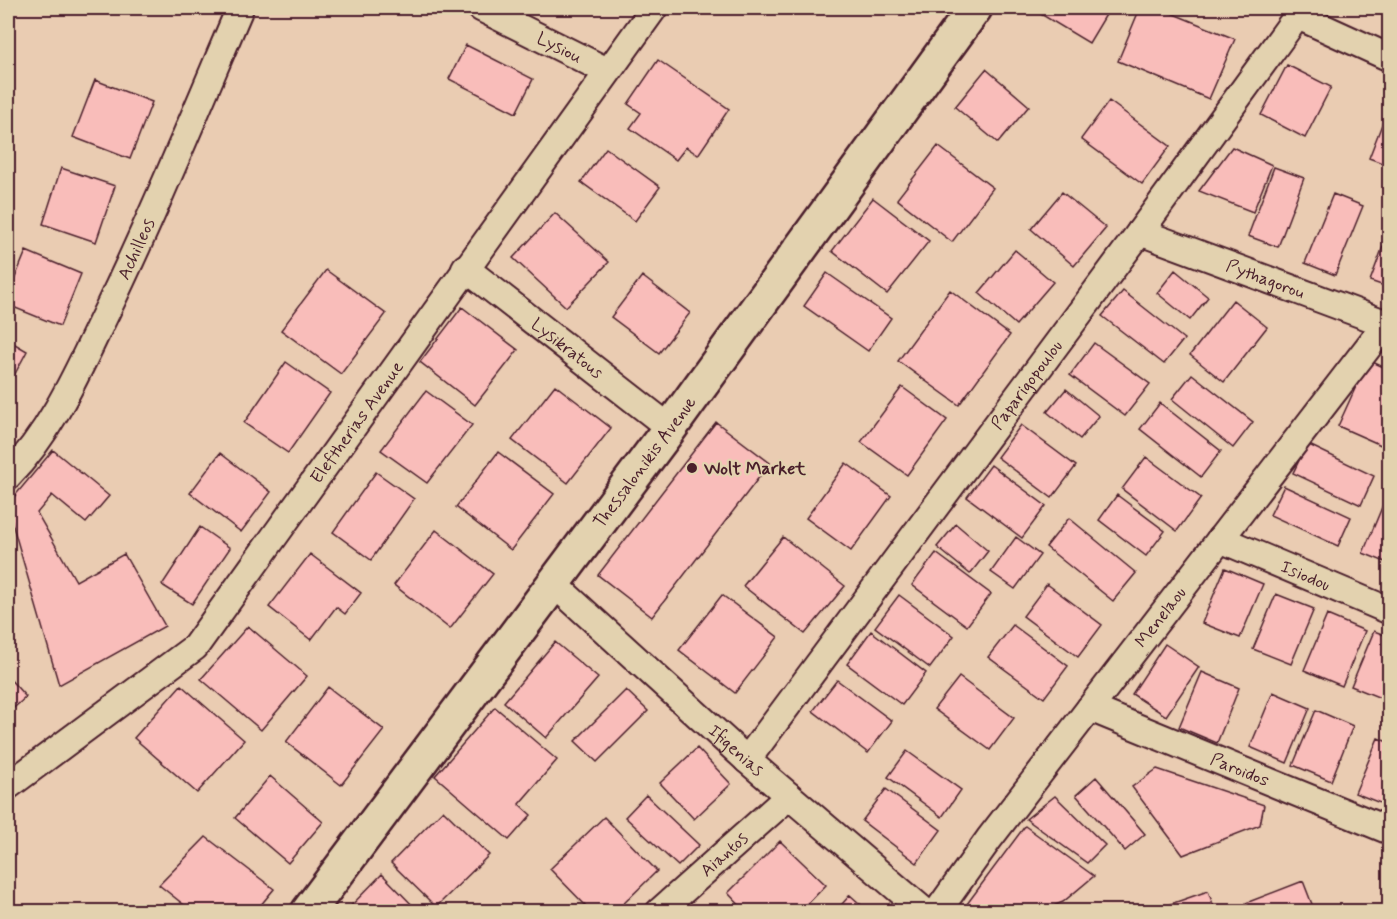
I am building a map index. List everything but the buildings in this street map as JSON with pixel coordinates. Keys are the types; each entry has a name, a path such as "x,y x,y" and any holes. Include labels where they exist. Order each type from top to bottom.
{"street":[{"name":"Achilleos","path":"8,476 26,458 64,399 138,247 240,8"},
{"name":"Lysiou","path":"481,8 607,71"},
{"name":"Eleftherias Avenue","path":"8,786 195,647 465,268 654,8"},
{"name":"Thessalonikis Avenue","path":"308,912 670,428 975,8"},
{"path":"1300,12 1389,58"},
{"name":"Paparigopoulou","path":"747,760 1140,232 1300,12"},
{"name":"Pythagorou","path":"1140,232 1388,324"},
{"name":"Lysikratous","path":"465,268 670,428"},
{"name":"Menelaou","path":"938,912 989,839 1388,324"},
{"name":"Isiodou","path":"1220,539 1389,611"},
{"name":"Ifigenias","path":"553,583 747,760 925,912"},
{"name":"Paroidos","path":"1090,708 1389,831"},
{"name":"Aiantos","path":"659,912 789,796"}],"place":[{"name":"Wolt Market","path":"692,468"}]}
